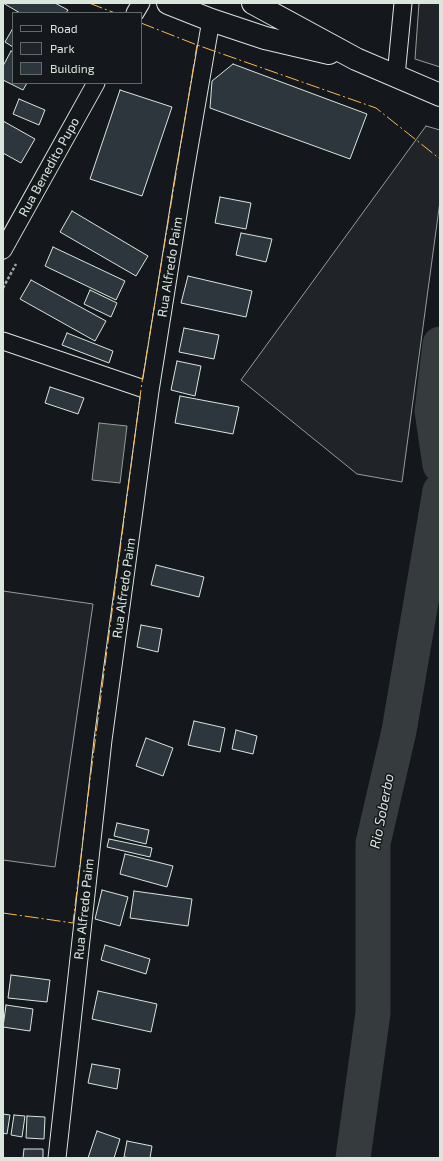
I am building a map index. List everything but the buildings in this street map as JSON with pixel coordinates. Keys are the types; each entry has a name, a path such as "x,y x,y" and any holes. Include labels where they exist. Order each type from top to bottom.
{"main road":[{"path":"168,3 265,38 356,59"},
{"path":"253,3 356,59 435,94"}],"street":[{"path":"136,12 141,3"},
{"path":"396,76 403,3"},
{"name":"Rua Alfredo Paim","path":"57,1158 103,740 150,391 183,183 212,20"},
{"name":"Rua Benedito Pupo","path":"3,250 95,84"},
{"path":"3,341 150,391"}],"green space":[{"path":"419,3 440,3 440,67 415,59"},
{"path":"426,126 440,130 440,201 402,482 357,474 241,380"},
{"path":"3,591 93,604 55,867 3,860"}],"shaded area":[{"path":"99,423 127,426 120,483 92,480"}],"waterway":[{"name":"Rio Soberbo","path":"440,344 432,411 440,465"},
{"name":"Rio Soberbo","path":"353,1158 373,1013 373,843 399,731 440,491"}],"power":[{"path":"89,3 112,12"},
{"path":"142,23 197,45 376,108 440,159"},
{"path":"3,913 73,923 90,780 142,382 197,45"}]}
